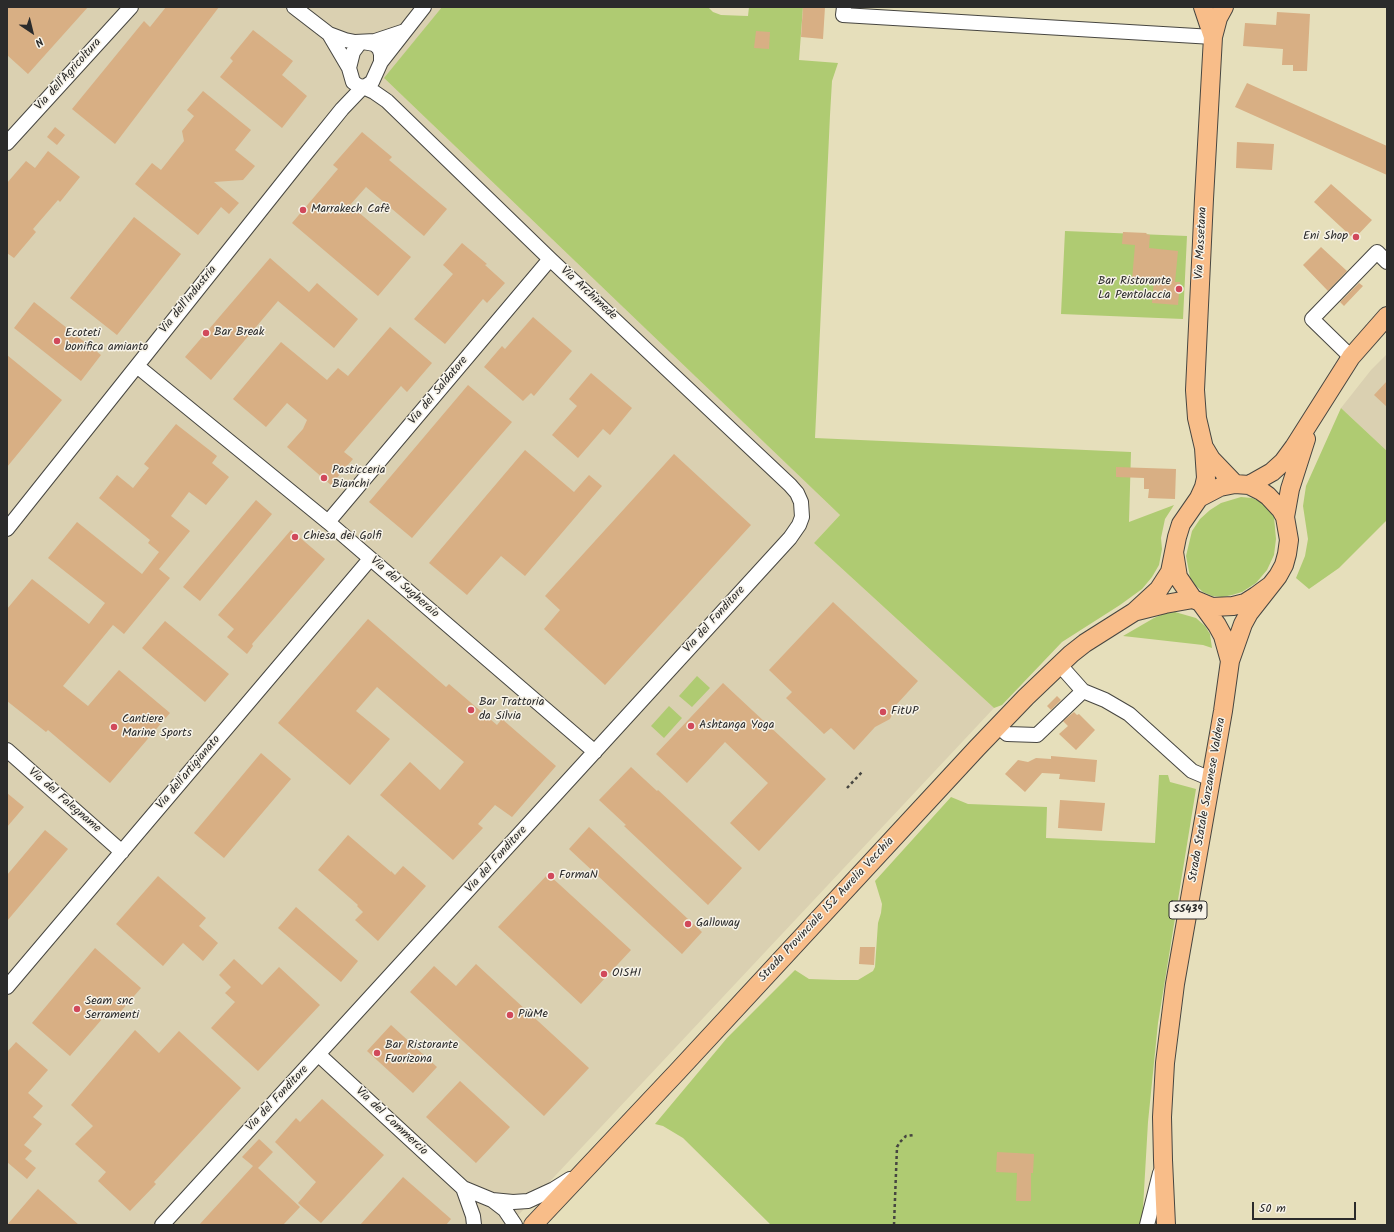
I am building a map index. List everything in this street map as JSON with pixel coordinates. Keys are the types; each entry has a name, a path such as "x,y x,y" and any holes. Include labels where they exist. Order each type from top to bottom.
{"main road":[{"name":"Via Massetana","path":"1203,7 1213,37"},
{"path":"1208,7 1219,7"},
{"name":"Via Massetana","path":"1199,498 1206,478 1204,448 1196,418 1195,390 1204,198 1213,37 1218,18 1224,7"},
{"name":"Strada Provinciale 152 Aurelia Vecchia","path":"533,1225 998,726 1059,664 1085,643 1134,612 1159,589 1166,581 1170,572 1181,524 1199,498 1220,487 1242,485 1262,478 1283,462 1351,357 1387,318"},
{"name":"Strada Provinciale 152 Aurelia Vecchia","path":"1285,518 1294,475 1314,415"},
{"name":"Via Massetana","path":"1204,448 1211,459 1242,485"},
{"name":"Strada Provinciale 152 Aurelia Vecchia","path":"1134,612 1165,604 1197,601 1212,607 1239,605 1245,603 1271,585 1284,565 1287,554 1289,540 1285,518 1278,506 1268,496 1242,485"},
{"name":"Strada Provinciale 152 Aurelia Vecchia","path":"1174,552 1178,578 1197,601"},
{"name":"Strada Statale Sarzanese Valdera","path":"1166,1225 1162,1118 1165,1063 1175,984 1223,711 1230,661 1243,624 1249,613 1271,585"},
{"name":"Strada Statale Sarzanese Valdera","path":"1197,601 1217,625 1223,636 1230,661"}],"street":[{"name":"Via dell'Agricoltura","path":"7,143 131,7"},
{"path":"294,7 330,34 345,40 374,44 381,54 378,68 372,82 363,87 354,84 330,34"},
{"path":"378,68 424,7"},
{"path":"844,7 843,15 1213,37"},
{"path":"349,71 352,52 359,44 386,38 405,31"},
{"name":"Via Archimede","path":"378,68 380,89 387,101"},
{"name":"Via dell'Industria","path":"342,109 348,85 349,71"},
{"name":"Via Archimede","path":"363,87 374,92 387,101 550,259 790,486"},
{"name":"Via dell'Industria","path":"7,529 342,109 363,87"},
{"path":"1351,357 1312,319 1377,252 1387,262"},
{"name":"Via del Saldatore","path":"328,522 550,259"},
{"name":"Via del Sugheraio","path":"137,366 328,522 595,752"},
{"name":"Via del Fonditore","path":"162,1225 790,538 799,525 802,517 802,510 801,502 797,493 790,486"},
{"name":"Via dell'artigianato","path":"7,987 370,559"},
{"path":"1059,664 1083,691 1105,700 1129,714 1192,771 1211,778"},
{"path":"998,726 1007,734 1037,735 1083,691"},
{"name":"Via del Falegname","path":"7,750 122,852"},
{"name":"Via del Commercio","path":"319,1055 463,1188 492,1200 505,1210 515,1225"},
{"path":"1147,1225 1163,1160"},
{"name":"Via del Commercio","path":"492,1200 513,1202 528,1201 554,1190 589,1166"},
{"name":"Via del Commercio","path":"463,1188 473,1218 484,1225"}],"path":[{"path":"847,788 863,771"},
{"path":"894,1225 897,1147 906,1136 914,1135"}],"shaded area":[{"path":"7,7 442,7 385,79 840,515 814,543 994,708 509,1225 7,1225"},
{"path":"1387,354 1387,451 1341,408 1371,370"}],"green space":[{"path":"442,7 708,7 713,12 721,15 748,16 749,7 803,7 799,60 838,63 832,81 815,438 1131,452 1129,522 1174,505 1165,519 1161,538 1162,549 1159,565 1152,577 1142,589 1120,605 1062,642 1002,705 994,708 814,543 840,515 384,78"},
{"path":"1065,231 1187,236 1183,319 1061,314"},
{"path":"1341,408 1387,451 1387,520 1339,568 1309,589 1296,578 1305,556 1308,539 1303,506 1306,486"},
{"path":"1241,497 1252,498 1261,502 1269,509 1274,517 1276,539 1274,555 1267,570 1256,583 1242,592 1232,595 1222,597 1212,596 1203,592 1196,586 1190,577 1186,556 1192,531 1200,519 1210,510 1221,503"},
{"path":"1175,612 1196,618 1205,626 1210,634 1212,648 1203,645 1123,636 1154,618 1166,613"},
{"path":"697,676 710,688 692,707 679,696"},
{"path":"669,706 682,718 664,738 651,726"},
{"path":"1159,775 1168,775 1170,782 1196,789 1158,1023 1148,1122 1142,1225 771,1225 683,1138 663,1126 655,1124 727,1038 795,970 809,979 837,980 858,980 873,971 875,967 878,923 882,904 875,881 951,797 968,804 1047,807 1046,838 1155,843"}],"building":[{"path":"7,7 88,7 28,74 7,55"},
{"path":"166,7 219,7 115,144 72,109 144,21 150,27"},
{"path":"803,7 825,7 823,39 801,37"},
{"path":"1277,12 1310,14 1307,71 1293,71 1293,65 1282,65 1283,49 1243,46 1245,23 1276,25"},
{"path":"253,30 293,61 282,75 307,96 282,128 220,77 233,61 230,58"},
{"path":"756,31 770,32 769,49 754,48"},
{"path":"1247,83 1387,146 1387,175 1235,107"},
{"path":"203,91 251,130 235,150 255,166 243,180 214,182 239,203 229,214 221,207 198,235 135,184 152,163 161,170 184,141 182,131 194,116 187,110"},
{"path":"55,127 65,135 57,145 47,137"},
{"path":"362,132 392,157 389,160 447,209 424,236 366,187 350,205 411,257 378,296 292,223 338,169 333,165"},
{"path":"1237,142 1274,144 1272,170 1236,168"},
{"path":"48,151 80,177 60,202 58,200 33,229 36,232 14,258 7,253 7,183 26,161 35,168"},
{"path":"1331,184 1372,220 1354,239 1314,202"},
{"path":"134,217 181,254 117,335 70,298"},
{"path":"1123,232 1147,233 1146,234 1150,235 1149,248 1178,251 1175,282 1180,282 1178,305 1152,303 1154,281 1132,280 1135,245 1122,244"},
{"path":"462,243 487,264 485,265 505,283 487,303 483,299 445,344 414,319 453,274 443,265"},
{"path":"1321,247 1347,271 1328,291 1303,265"},
{"path":"270,258 309,292 317,283 358,319 334,348 278,301 211,380 185,357"},
{"path":"1359,283 1363,286 1344,306 1340,302"},
{"name":"Ecoteti bonifica amianto","path":"34,302 101,355 81,381 14,328"},
{"path":"533,317 572,351 534,396 531,393 523,401 484,367 502,346 505,349"},
{"path":"390,327 432,363 407,392 401,386 344,452 353,459 331,485 287,447 303,429 307,420 287,403 266,427 233,399 281,342 327,380 338,368 348,376"},
{"path":"7,355 62,400 7,467"},
{"path":"591,373 632,408 610,435 603,429 578,458 552,435 577,406 569,399"},
{"path":"1387,381 1387,407 1374,395"},
{"path":"468,385 512,422 412,538 369,502"},
{"path":"176,424 217,456 212,463 229,477 206,505 189,492 171,516 190,531 159,569 170,578 124,634 113,625 63,686 88,706 119,670 170,713 110,783 48,730 46,732 7,701 7,609 32,579 89,624 105,603 48,558 77,522 142,574 159,552 148,543 150,540 99,498 117,475 133,488 149,468 144,464"},
{"path":"525,450 574,492 589,475 602,486 525,576 501,556 467,595 429,563"},
{"path":"674,454 751,525 605,685 544,629 560,610 545,596"},
{"path":"1116,467 1176,469 1175,499 1148,498 1149,489 1144,489 1144,478 1116,477"},
{"path":"256,500 272,514 200,601 183,587"},
{"path":"291,530 325,559 252,644 253,646 247,654 227,637 234,629 218,615"},
{"path":"833,602 918,681 897,704 890,719 875,727 854,750 831,728 824,734 786,698 792,692 769,670"},
{"path":"368,619 446,687 449,684 497,725 502,719 556,766 512,817 495,805 478,824 483,828 453,860 380,795 410,762 440,790 464,762 377,687 356,711 390,739 350,785 278,723"},
{"path":"165,621 229,674 205,702 142,648"},
{"path":"723,683 826,779 759,851 730,823 768,783 725,742 687,783 656,754"},
{"path":"1057,696 1061,700 1051,710 1047,706"},
{"path":"1074,712 1077,715 1079,714 1095,730 1076,750 1059,734 1068,726 1063,721"},
{"path":"261,753 291,779 224,858 194,833"},
{"path":"1051,756 1097,760 1095,782 1059,779 1060,774 1042,773 1025,792 1005,774 1018,760 1028,762 1036,758 1051,759"},
{"path":"631,767 742,868 708,905 624,826 626,825 599,800"},
{"path":"7,793 24,807 7,827"},
{"path":"1060,800 1105,803 1102,831 1058,828"},
{"path":"589,827 702,932 682,954 569,849"},
{"path":"45,830 68,849 7,921 7,875"},
{"path":"348,835 395,875 403,866 426,886 378,941 355,920 363,912 357,906 358,905 318,870"},
{"path":"548,874 631,950 581,1004 498,927"},
{"path":"158,876 206,918 199,926 218,943 203,961 183,943 163,966 116,924"},
{"path":"296,907 358,961 341,982 278,928"},
{"path":"860,947 875,947 874,965 859,964"},
{"path":"95,948 141,988 116,1017 109,1011 70,1056 32,1023"},
{"path":"234,959 262,985 279,967 320,1005 258,1071 211,1028 235,1002 225,993 231,987 219,975"},
{"path":"476,964 589,1068 544,1116 410,992 434,966 456,986"},
{"path":"391,1025 437,1067 413,1093 367,1051"},
{"path":"135,1030 159,1053 179,1031 241,1088 154,1182 156,1184 130,1211 98,1181 106,1172 75,1144 93,1126 71,1105"},
{"path":"16,1042 48,1070 28,1093 43,1106 33,1117 42,1124 24,1145 32,1151 25,1159 36,1168 27,1179 7,1162 7,1052"},
{"path":"460,1081 510,1127 476,1163 426,1117"},
{"path":"322,1099 384,1155 321,1223 298,1203 316,1182 275,1142 296,1118 300,1122"},
{"path":"259,1139 273,1152 258,1168 300,1207 283,1225 199,1225 253,1166 242,1157"},
{"path":"997,1152 1034,1154 1033,1173 1031,1173 1031,1201 1016,1201 1017,1173 996,1172"},
{"path":"403,1177 451,1219 446,1225 360,1225"},
{"path":"38,1189 79,1225 7,1225"}],"place":[{"name":"Marrakech Cafè","path":"303,210"},
{"name":"Eni Shop","path":"1356,237"},
{"name":"Bar Ristorante La Pentolaccia","path":"1179,289"},
{"name":"Bar Break","path":"206,333"},
{"name":"Ecoteti bonifica amianto","path":"57,341"},
{"name":"Pasticceria Bianchi","path":"324,478"},
{"name":"Chiesa dei Golfi","path":"295,537"},
{"name":"Bar Trattoria da Silvia","path":"471,710"},
{"name":"FitUP","path":"883,712"},
{"name":"Ashtanga Yoga","path":"691,726"},
{"name":"Cantiere Marine Sports","path":"114,727"},
{"name":"FormaN","path":"551,876"},
{"name":"Galloway","path":"688,924"},
{"name":"OISHI","path":"604,974"},
{"name":"Seam snc Serramenti","path":"77,1009"},
{"name":"PiùMe","path":"510,1015"},
{"name":"Bar Ristorante Fuorizona","path":"377,1053"}]}
